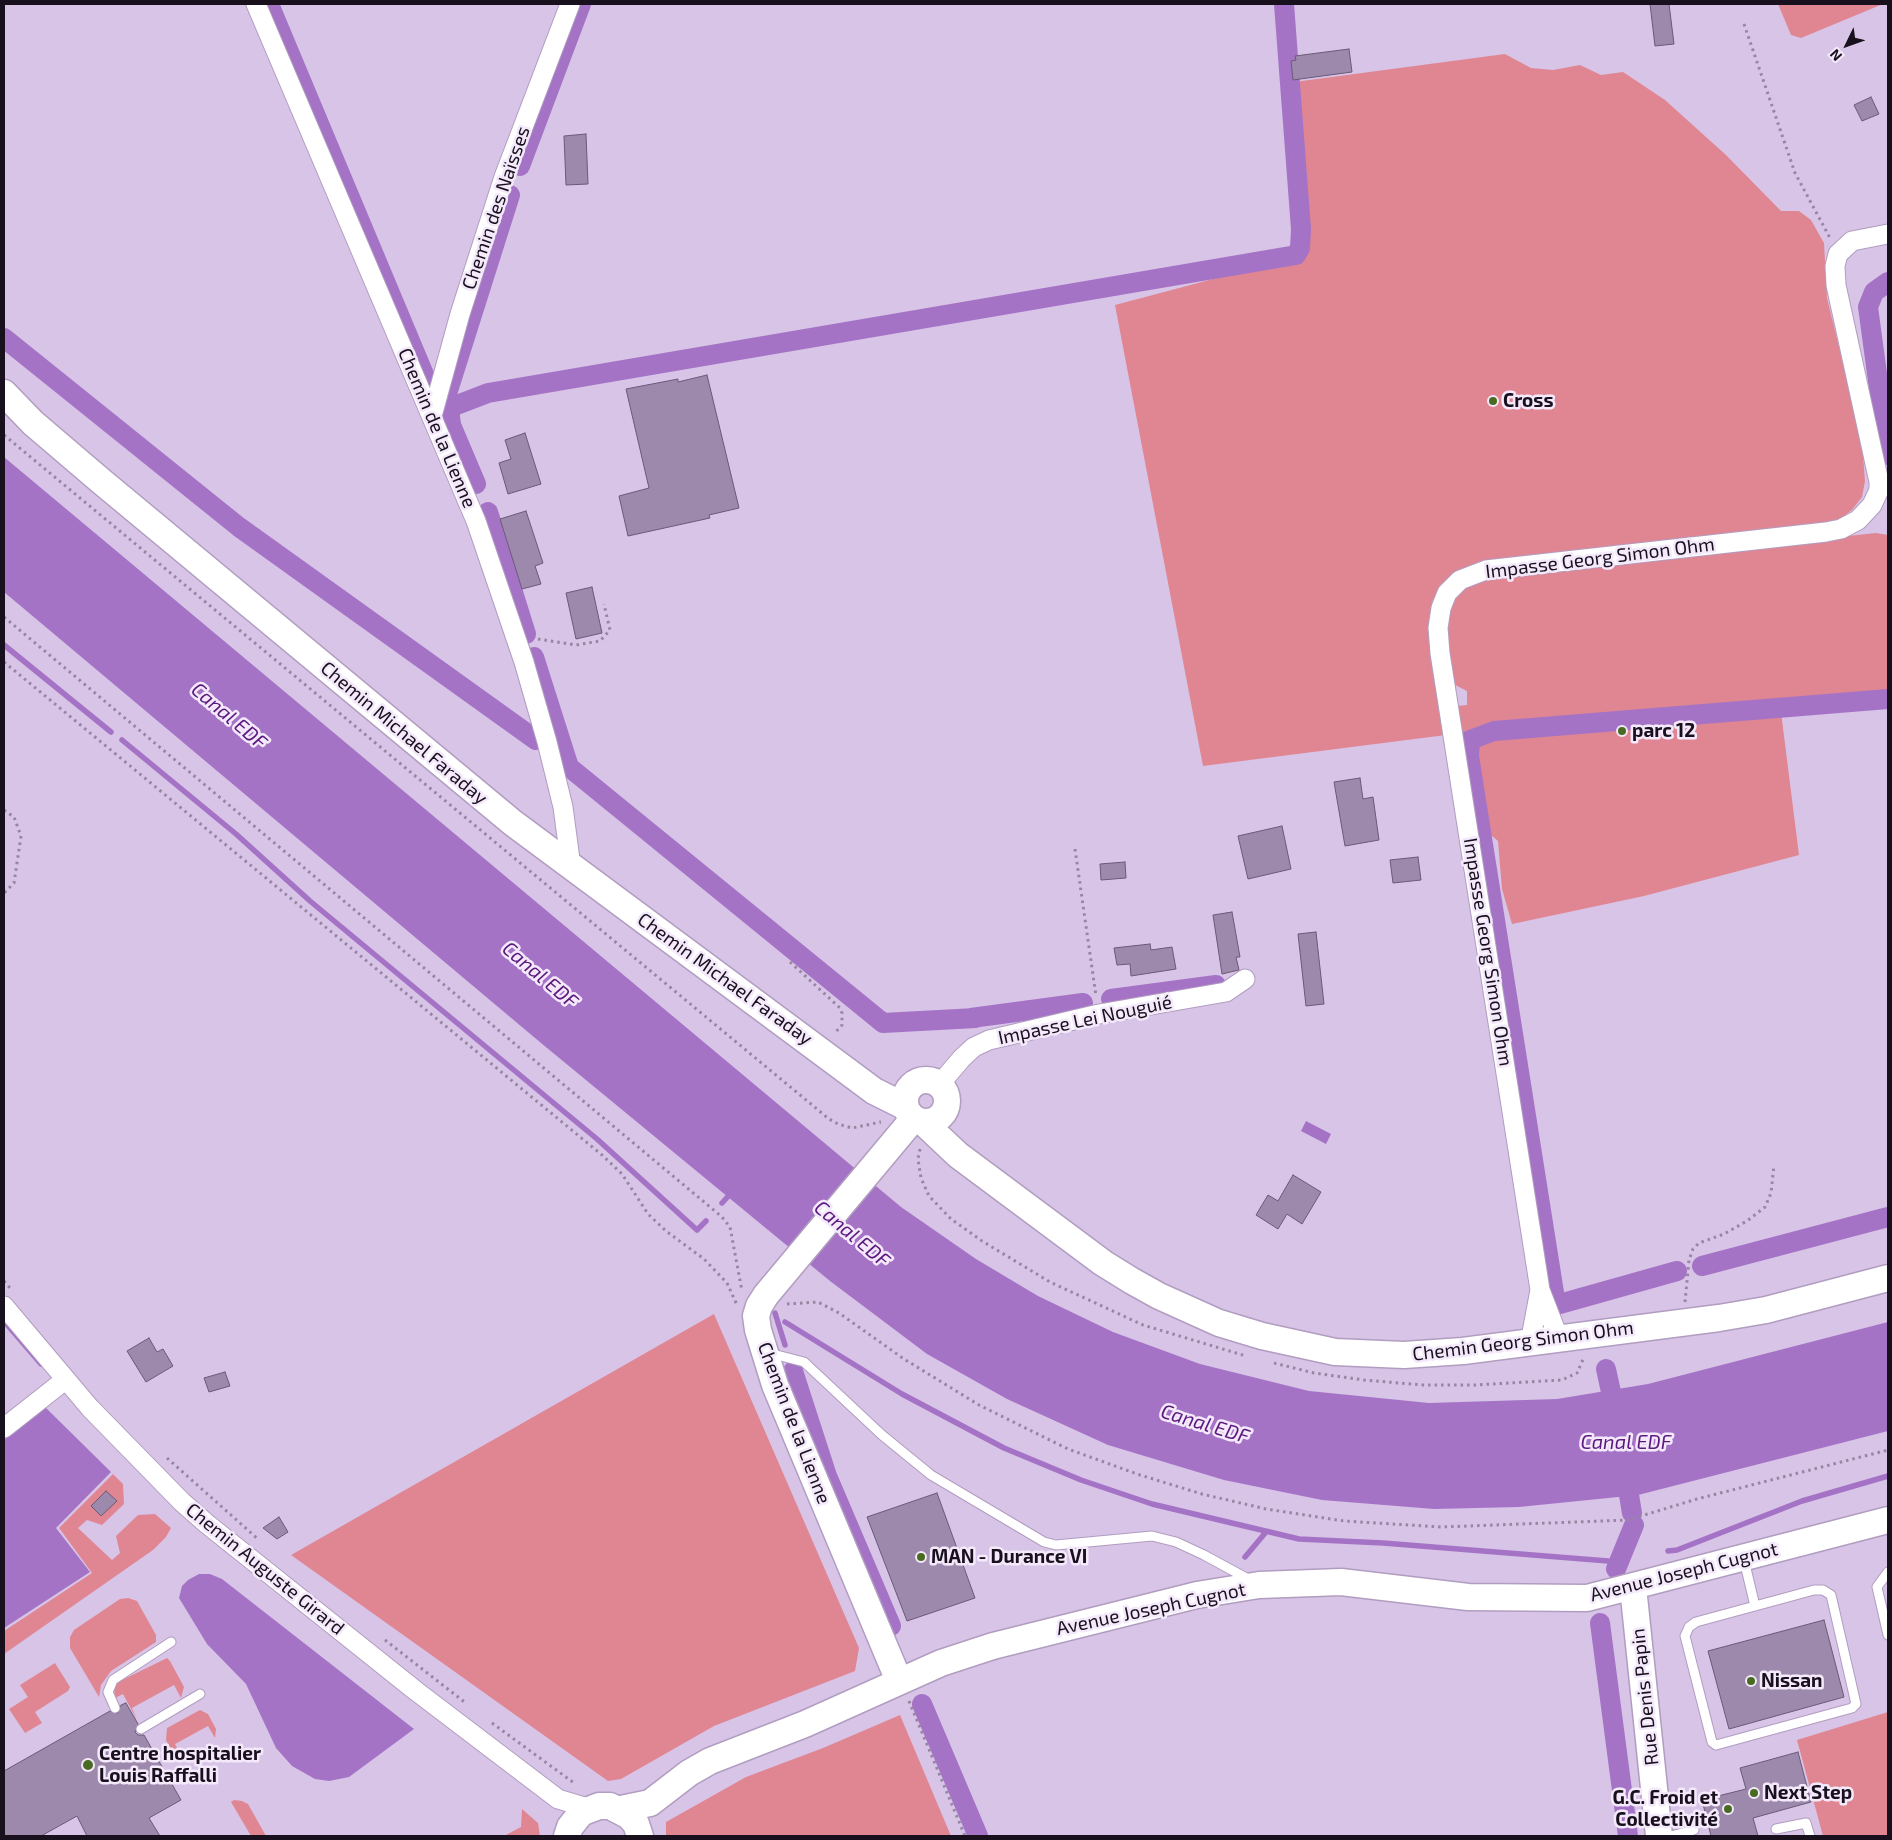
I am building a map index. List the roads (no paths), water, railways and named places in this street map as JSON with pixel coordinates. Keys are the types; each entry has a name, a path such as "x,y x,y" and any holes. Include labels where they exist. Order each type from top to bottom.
{"street":[{"name":"Chemin de la Lienne","path":"256,4 476,521 524,662 548,742 564,807 571,867"},
{"name":"Chemin des Naïsses","path":"432,416 460,314 504,177 570,4"},
{"name":"Impasse Georg Simon Ohm","path":"1560,1339 1540,1290 1440,653 1438,628 1441,608 1447,594 1460,580 1486,570 1826,532 1841,529 1858,520 1872,505 1879,490 1879,482 1836,285 1835,266 1838,254 1852,241 1888,234"},
{"name":"Chemin Michael Faraday","path":"4,393 34,423 108,488 513,823 821,1050 874,1077 922,1105"},
{"name":"Impasse Lei Nouguié","path":"922,1105 962,1058 981,1043 1002,1035 1099,1014 1226,992 1245,979"},
{"name":"Chemin de la Lienne","path":"899,1681 775,1385 756,1323 761,1303 895,1142 922,1105"},
{"name":"Chemin Georg Simon Ohm","path":"922,1105 945,1145 1103,1263 1139,1285 1191,1312 1262,1336 1335,1352 1379,1355 1463,1351 1560,1339 1766,1310 1888,1278"},
{"name":"Impasse Georg Simon Ohm","path":"1530,1343 1540,1290"},
{"name":"Chemin Auguste Girard","path":"10,1301 66,1380 159,1478 207,1524 416,1691 558,1799 588,1808"},
{"path":"4,1428 66,1380"},
{"name":"Avenue Joseph Cugnot","path":"588,1808 610,1806 621,1809 650,1803 689,1773 710,1761 805,1724 941,1663 993,1646 1197,1594 1259,1585 1341,1582 1468,1597 1522,1599 1587,1598 1888,1520"},
{"name":"Rue Denis Papin","path":"1633,1587 1659,1836"},
{"name":"Chemin Auguste Girard","path":"558,1799 568,1832"},
{"path":"640,1835 650,1803"},
{"path":"568,1832 574,1819 588,1808"},
{"path":"621,1809 636,1824 640,1835"}],"lane":[{"path":"764,1352 804,1362 882,1435 931,1474 1044,1542 1056,1545 1152,1536 1176,1542 1204,1554 1259,1585"},
{"path":"1744,1558 1755,1606"},
{"path":"1888,1572 1876,1587 1888,1635"},
{"path":"1814,1590 1828,1591 1831,1595 1856,1704 1852,1708 1716,1745 1712,1742 1685,1636 1689,1627 1696,1622 1755,1606 1814,1590"},
{"path":"115,1708 108,1692 112,1680 171,1642"},
{"path":"141,1729 200,1694"},
{"path":"1776,1829 1806,1823 1810,1836"},
{"path":"1671,1836 1694,1830"}],"water":[{"name":"Canal EDF","path":"4,457 901,1207 976,1259 1038,1296 1113,1332 1200,1364 1309,1391 1429,1403 1557,1399 1648,1384 1888,1322 1888,1431 1638,1495 1519,1507 1434,1509 1322,1500 1224,1480 1108,1445 1007,1399 927,1354 830,1281 541,1043 4,592"},
{"path":"1306,1121 1331,1134 1326,1144 1301,1131"},
{"path":"45,1407 111,1472 56,1528 90,1572 4,1628 4,1440"},
{"path":"199,1574 210,1574 222,1579 414,1729 349,1777 329,1781 315,1779 292,1766 276,1748 246,1684 207,1644 179,1598 182,1586"}],"waterway":[{"path":"269,4 431,391"},
{"path":"520,166 581,4"},
{"path":"476,484 451,425 449,408 488,393 1296,255 1300,248 1301,229 1284,4"},
{"path":"446,397 510,195"},
{"path":"1888,282 1874,292 1868,307 1888,455"},
{"path":"4,338 239,527 536,740"},
{"path":"488,512 526,634"},
{"path":"4,645 111,732"},
{"path":"534,657 569,767 883,1023 976,1018"},
{"path":"1677,1271 1556,1305 1469,756 1470,740 1494,731 1888,699"},
{"path":"122,740 236,834 310,901 597,1139 697,1230 706,1221"},
{"path":"1111,999 1216,985"},
{"path":"971,1018 1083,1003"},
{"path":"722,1203 733,1191"},
{"path":"1702,1266 1888,1217"},
{"path":"775,1313 785,1345"},
{"path":"4,1321 41,1364"},
{"path":"785,1322 902,1394 1004,1448 1081,1480 1152,1504 1299,1539 1383,1543 1608,1561"},
{"path":"1606,1369 1616,1415"},
{"path":"793,1371 827,1476 891,1626"},
{"path":"1625,1471 1632,1513"},
{"path":"1668,1551 1677,1550 1802,1501 1888,1476"},
{"path":"1616,1569 1634,1525"},
{"path":"1245,1557 1266,1532"},
{"path":"1600,1623 1628,1836"},
{"path":"922,1704 978,1836"}],"place":[{"name":"Cross","path":"1493,401"},
{"name":"parc 12","path":"1622,731"},
{"name":"MAN - Durance VI","path":"921,1557"},
{"name":"Nissan","path":"1751,1681"},
{"name":"Centre hospitalier Louis Raffalli","path":"88,1765"},
{"name":"Next Step","path":"1754,1793"},
{"name":"G.C. Froid et Collectivité","path":"1728,1809"}]}
